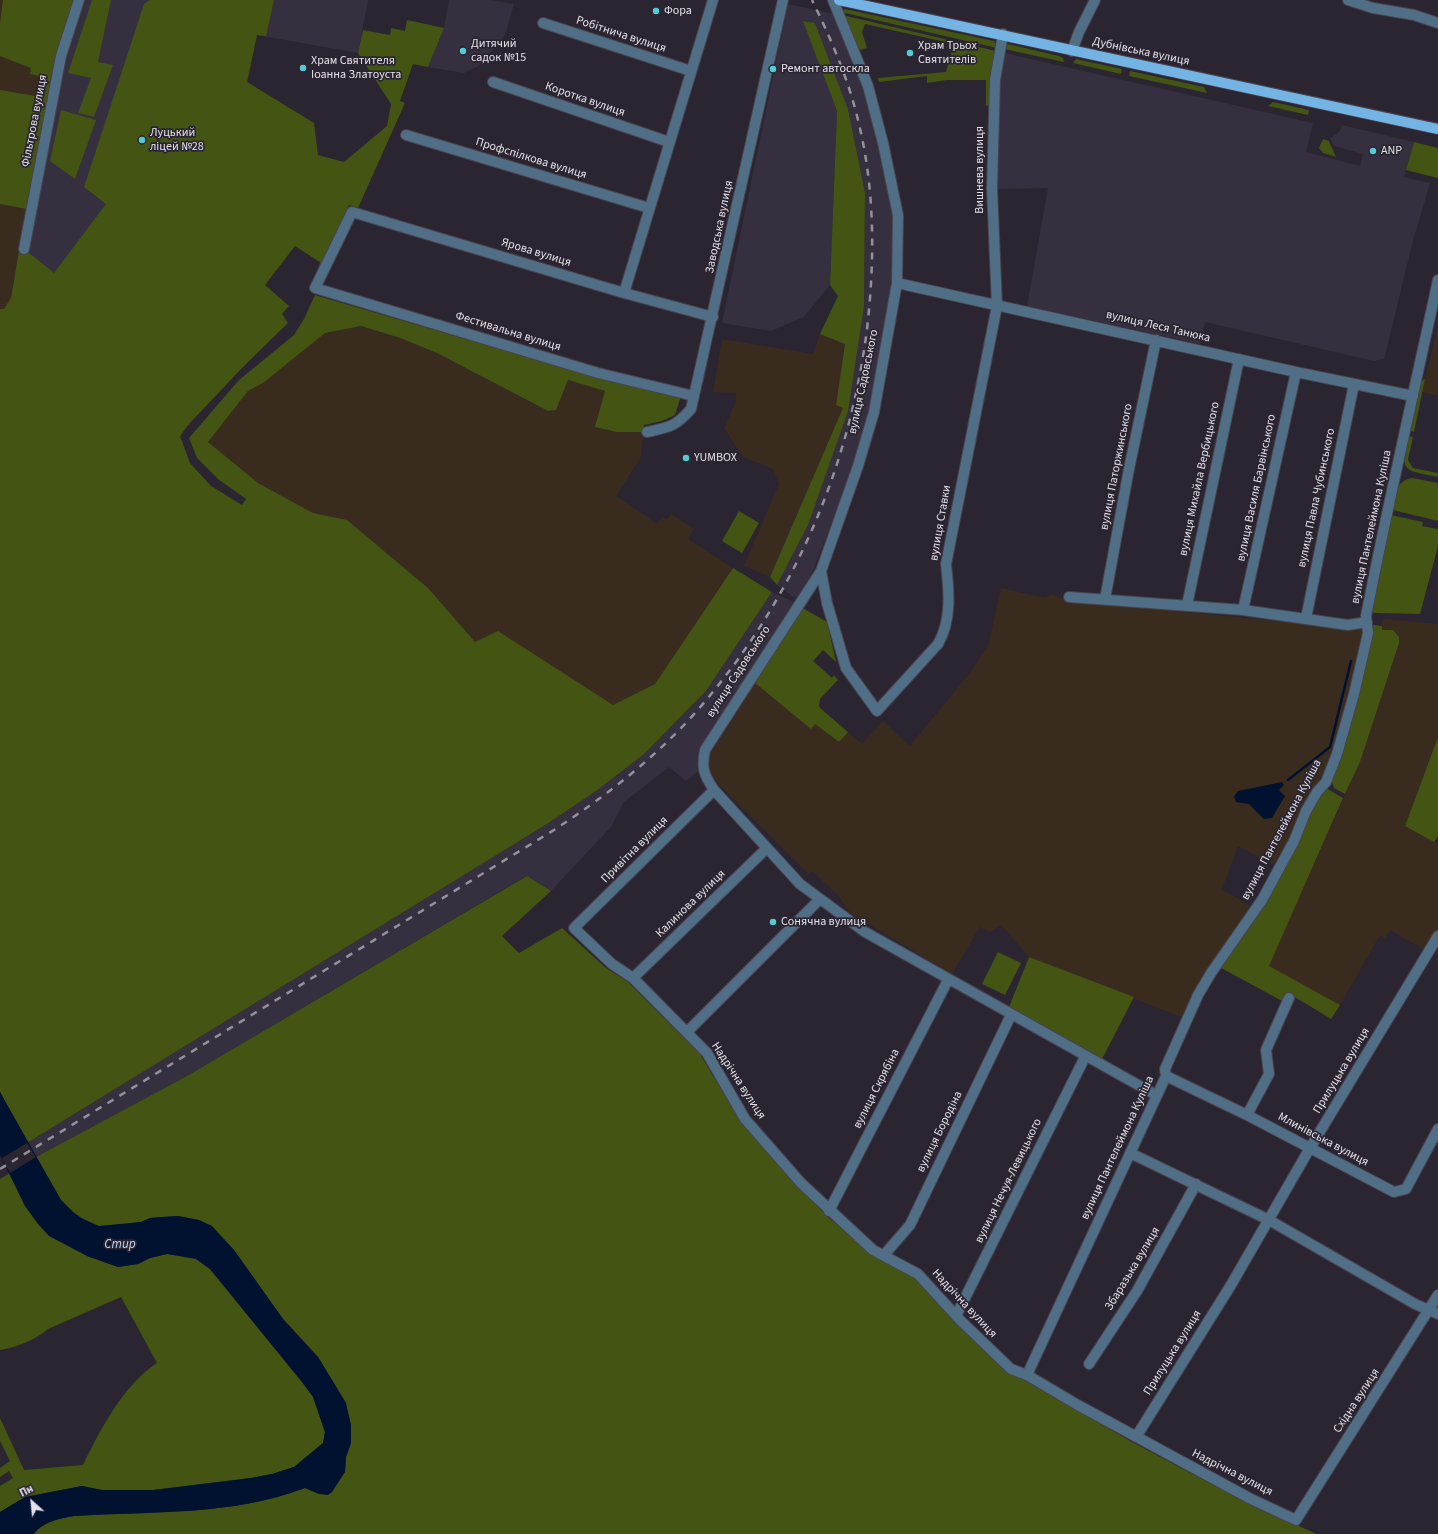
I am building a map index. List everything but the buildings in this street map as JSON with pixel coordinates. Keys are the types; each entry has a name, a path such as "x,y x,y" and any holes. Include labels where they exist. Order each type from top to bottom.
{"main road":[{"name":"Дубнівська вулиця","path":"839,0 1003,34 1072,51 1438,129"}],"street":[{"name":"Фільтрова вулиця","path":"24,249 61,56 79,0"},
{"path":"624,293 713,0"},
{"name":"Заводська вулиця","path":"647,432 668,428 679,423 691,409 713,317 783,0"},
{"name":"вулиця Садовського","path":"714,790 706,778 702,763 705,750 820,571 858,466 874,412 897,283 898,215 883,143 868,86 832,0"},
{"path":"1072,51 1079,32 1095,0"},
{"path":"1348,0 1374,8 1414,16 1438,23"},
{"name":"Робітнича вулиця","path":"543,23 691,71"},
{"name":"Вишнева вулиця","path":"997,306 992,188 995,80 1003,34"},
{"name":"Коротка вулиця","path":"493,82 669,142"},
{"name":"Профспілкова вулиця","path":"406,135 649,208"},
{"name":"Ярова вулиця","path":"315,288 352,212 624,293 713,317"},
{"name":"вулиця Пантелеймона Куліша","path":"1027,1375 1166,1076 1165,1069 1198,995 1210,973 1262,900 1294,841 1306,810 1317,792 1326,782 1354,694 1368,633 1366,616 1387,511 1397,472 1438,280"},
{"name":"вулиця Леся Танюка","path":"897,283 1296,372 1413,396"},
{"name":"Фестивальна вулиця","path":"315,288 598,373 694,396"},
{"name":"вулиця Ставки","path":"820,571 827,603 846,668 877,711 938,644 944,635 950,595 946,564 997,306"},
{"name":"вулиця Паторжинського","path":"1105,599 1129,469 1156,340"},
{"name":"вулиця Михайла Вербицького","path":"1187,605 1239,359"},
{"name":"вулиця Василя Барвінського","path":"1243,610 1296,372"},
{"name":"вулиця Павла Чубинського","path":"1306,618 1354,384"},
{"path":"1069,597 1243,610 1348,624 1367,622"},
{"path":"714,790 800,884 819,900 865,932 948,980 1156,1095"},
{"name":"Привітна вулиця","path":"574,928 714,790"},
{"name":"Калинова вулиця","path":"633,978 767,848"},
{"path":"687,1032 819,900"},
{"name":"Надрічна вулиця","path":"574,928 612,964 633,978 707,1053 745,1120 801,1183 829,1211 873,1250 918,1274 956,1316 1011,1369 1027,1375 1136,1437 1251,1499 1296,1520"},
{"name":"Прилуцька вулиця","path":"1136,1437 1231,1286 1310,1148 1438,936"},
{"name":"вулиця Скрябіна","path":"829,1211 948,980"},
{"path":"1247,1115 1269,1074 1266,1050 1289,998"},
{"name":"вулиця Бородіна","path":"884,1255 910,1225 1011,1015"},
{"name":"вулиця Нечуя-Левицького","path":"956,1316 1086,1057"},
{"name":"Млинівська вулиця","path":"1166,1076 1247,1115 1394,1192 1400,1192 1406,1189 1438,1129"},
{"path":"1130,1153 1269,1220 1415,1304 1434,1312"},
{"name":"Збаразька вулиця","path":"1089,1364 1137,1291 1196,1184"},
{"name":"Східна вулиця","path":"1296,1520 1434,1312 1438,1296"}],"shaded area":[{"path":"0,0 74,0 57,51 9,308 0,309"},
{"name":"Луцький ліцей №28","path":"84,0 368,0 358,53 257,35 207,280 53,273 28,252 65,57"},
{"name":"Дитячий садок №15","path":"449,0 491,0 514,4 505,35 479,66 464,73 428,67 444,28"},
{"path":"788,4 834,14 864,87 894,216 893,282 870,410 854,465 812,573 796,599 777,585 808,525 864,306 865,193 848,109 815,23 804,21 837,111 830,285 804,317 771,331 722,323"},
{"path":"1004,53 1313,123 1306,152 1360,166 1363,154 1334,146 1330,139 1340,131 1342,125 1414,142 1404,177 1430,183 1413,241 1384,359 1374,361 1205,322 1200,344 1027,306 1048,188 997,189 998,82"},
{"path":"361,326 400,338 437,353 547,411 556,410 568,380 605,391 617,432 643,432 641,457 616,496 657,524 662,517 667,520 671,514 694,529 688,539 733,568 655,684 613,705 498,632 475,642 428,588 347,520 313,513 258,483 208,442 248,391 263,383 325,333"},
{"path":"1437,330 1438,331 1438,396 1422,392"},
{"path":"820,334 845,344 837,404 843,408 770,577 744,566 779,484 773,469 743,457 724,428 736,402 736,393 713,392 722,339 813,354"},
{"path":"1001,588 1045,598 1051,594 1066,600 1366,630 1352,694 1324,781 1278,867 1238,846 1222,889 1254,908 1209,972 1181,1017 1029,957 1001,925 990,932 980,927 952,974 850,913 838,895 812,871 809,874 722,788 710,774 708,758 755,683 811,729 815,724 839,742 848,732 862,744 883,721 910,746 972,670 989,643","holes":["1284,785 1279,789 1264,819 1249,804 1236,802"]},
{"path":"772,592 794,602 701,748 697,761 698,771 686,781 669,767 624,802 611,827 551,891 526,876 187,1076 36,1157 27,1143 547,824 596,791 643,755 706,691"},
{"path":"1383,619 1438,624 1438,737 1405,826 1438,844 1438,929 1425,950 1390,930 1385,938 1380,935 1340,1005 1268,967 1360,762 1399,643 1381,630"}],"green space":[{"path":"3,0 74,0 57,51 27,209 0,204 0,90 41,97 45,77 30,74 31,68 0,56 0,24"},
{"path":"92,0 111,0 98,62 113,65 94,117 78,113 91,78 68,73"},
{"path":"150,0 274,0 266,36 257,35 247,82 314,123 318,155 344,162 387,126 391,104 358,53 363,30 390,35 391,28 405,31 407,20 444,28 428,67 413,64 400,101 405,103 358,208 349,205 321,263 295,246 265,285 289,306 282,314 288,323 243,367 189,424 180,436 190,463 211,486 242,505 246,499 218,479 197,458 189,438 239,380 294,335 304,319 315,295 598,378 681,396 675,415 662,421 644,425 643,432 617,432 595,427 605,391 568,380 556,410 548,411 437,353 400,338 361,326 325,333 263,383 248,391 208,442 258,483 313,513 347,520 428,588 475,642 498,631 613,705 655,684 733,568 772,592 706,691 643,755 596,791 547,824 27,1143 0,1092 0,309 4,309 11,298 19,251 28,252 54,273 106,204 84,187 144,4"},
{"path":"845,9 994,41 997,48 841,12"},
{"path":"842,15 996,51 989,105 986,106 986,80 947,80 927,83 927,76 879,82 878,78 946,72 954,44 865,24 862,32 867,48 860,50"},
{"path":"803,21 815,23 848,109 865,193 864,306 848,411 808,525 777,585 770,577 843,408 836,405 845,344 820,334 838,296 830,285 837,111"},
{"path":"1008,44 1059,56 1063,58 1064,62 1004,49"},
{"path":"1076,59 1122,69 1121,74 1073,63"},
{"path":"1130,71 1204,87 1207,93 1129,76"},
{"path":"1273,102 1309,110 1308,115 1268,106"},
{"path":"61,110 96,120 75,179 50,161"},
{"path":"1323,139 1329,141 1336,157 1323,153 1319,148"},
{"path":"1414,142 1438,148 1438,178 1406,170"},
{"path":"1425,379 1414,432 1409,430 1420,381"},
{"path":"1408,436 1413,437 1408,460 1413,468 1438,473 1438,477 1411,471 1407,468 1405,457"},
{"path":"1412,478 1438,483 1438,521 1393,510 1399,486 1402,482"},
{"path":"739,511 759,523 742,553 722,541"},
{"path":"1391,515 1423,522 1422,526 1438,529 1438,546 1420,614 1374,613 1371,611"},
{"path":"801,607 827,622 836,662 823,650 813,661 832,678 834,675 838,680 820,699 819,707 848,732 839,742 815,724 811,729 755,683"},
{"path":"1373,625 1382,626 1382,630 1393,630 1399,637 1399,643 1360,762 1345,794 1334,788 1330,777"},
{"path":"1438,737 1438,836 1434,842 1405,826"},
{"path":"1324,787 1343,798 1269,966 1340,1005 1331,1019 1288,993 1284,1002 1221,968 1216,976 1217,967 1264,901 1308,811"},
{"path":"527,876 551,891 502,936 519,953 562,928 606,968 628,982 700,1054 739,1119 796,1184 829,1218 871,1253 916,1277 1012,1373 1132,1442 1249,1504 1317,1534 34,1534 42,1526 58,1519 74,1516 191,1511 220,1508 277,1497 305,1488 319,1494 345,1472 346,1457 351,1443 346,1403 318,1357 283,1319 234,1250 199,1220 178,1216 150,1218 141,1222 126,1224 99,1226 92,1225 73,1212 61,1200 36,1157 187,1076"},
{"path":"998,952 1021,963 1005,995 982,984"},
{"path":"1029,957 1134,997 1101,1061 1009,1007"},
{"path":"10,1173 25,1206 87,1256 118,1267 138,1264 150,1258 167,1254 196,1259 210,1269 313,1396 325,1432 323,1443 294,1467 272,1474 153,1490 102,1490 82,1486 25,1497 0,1512 0,1486 13,1478 9,1471 0,1477 0,1468 10,1461 0,1441 0,1418 24,1470 83,1465 105,1423 124,1395 145,1372 157,1363 121,1297 48,1329 26,1342 0,1350 0,1179"}],"water":[{"path":"1282,782 1284,785 1279,790 1285,796 1272,818 1264,819 1249,804 1236,802 1234,796 1238,791"},
{"name":"Стир","path":"0,1092 61,1200 81,1218 99,1226 141,1222 150,1218 161,1217 178,1216 199,1220 212,1226 234,1250 283,1319 318,1357 346,1403 351,1425 351,1443 346,1457 345,1472 332,1492 328,1495 319,1494 305,1488 277,1497 220,1508 191,1511 74,1516 58,1519 42,1526 34,1534 0,1534 0,1512 25,1497 82,1486 102,1490 153,1490 272,1474 294,1467 323,1443 325,1432 313,1397 302,1382 210,1269 196,1259 167,1254 150,1258 138,1264 118,1267 87,1256 49,1236 25,1206 0,1155"}],"pier":[{"path":"27,1143 36,1157 10,1173 2,1158"}],"waterway":[{"path":"1288,780 1330,747 1351,661"}],"railway":[{"path":"0,1169 554,830 576,815 638,768 677,732 712,693 743,653 770,611 794,567 815,522 833,475 848,428 859,379 870,303 872,224 868,172 864,146 854,104 844,74 812,0"}],"place":[{"name":"Фора","path":"656,11"},
{"name":"Дитячий садок №15","path":"463,51"},
{"name":"Храм Трьох Святителів","path":"910,53"},
{"name":"Храм Святителя Іоанна Златоуста","path":"303,68"},
{"name":"Ремонт автоскла","path":"773,69"},
{"name":"Луцький ліцей №28","path":"142,140"},
{"name":"ANP","path":"1373,151"},
{"name":"YUMBOX","path":"686,458"},
{"name":"Сонячна вулиця","path":"773,922"}]}
